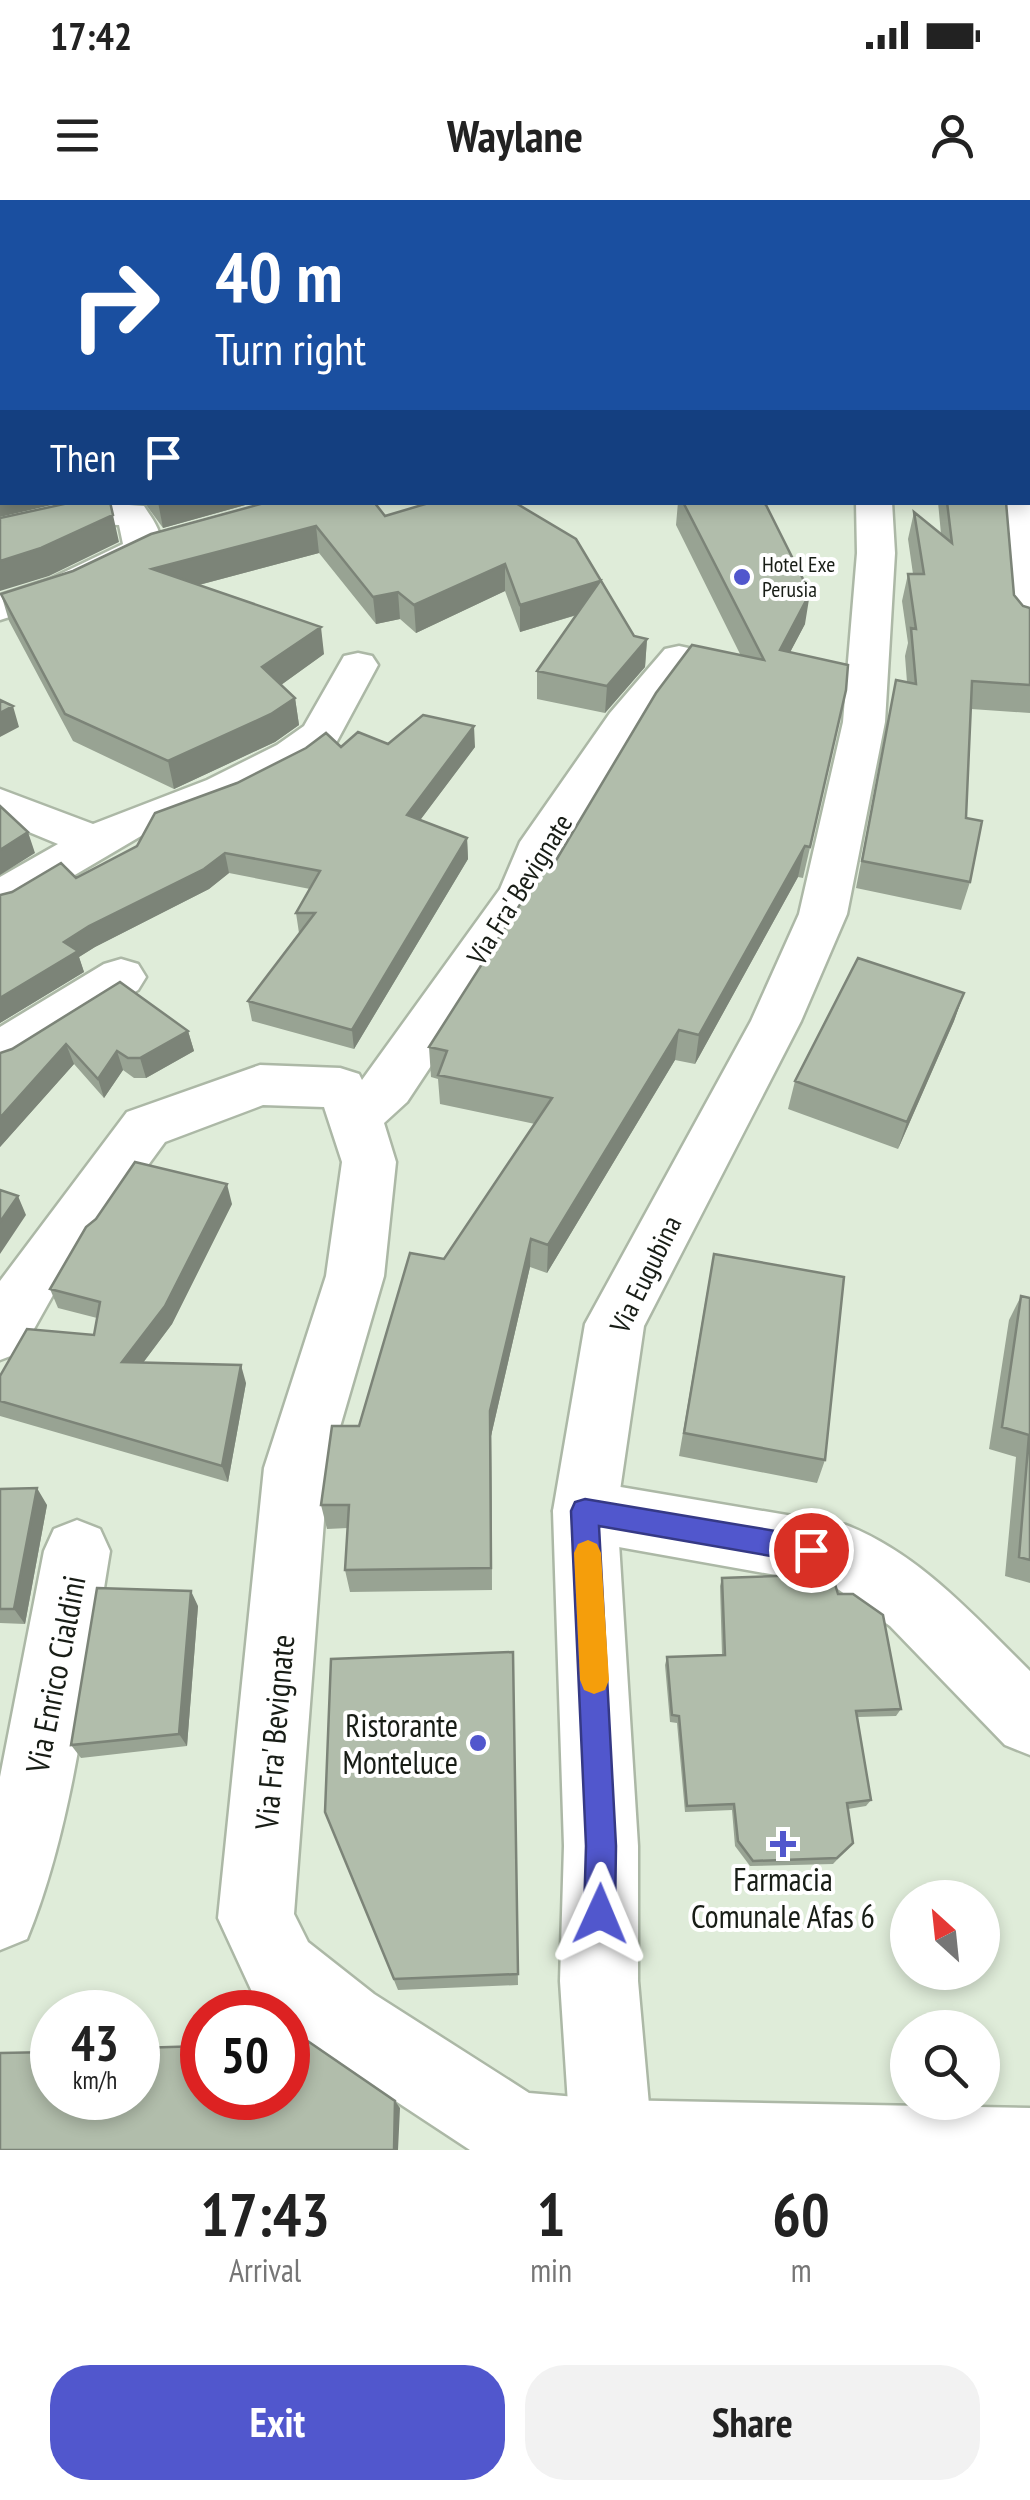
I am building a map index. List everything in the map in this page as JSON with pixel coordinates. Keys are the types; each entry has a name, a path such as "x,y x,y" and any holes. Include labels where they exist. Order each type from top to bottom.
{"street":[{"name":"Via Eugubina","path":"612,2146 598,1982 601,1846 585,1511 614,1324 776,1021 824,914 864,722 876,554 874,505"},
{"path":"1018,505 1030,622"},
{"path":"0,532 86,513 131,514 142,531 142,549"},
{"path":"0,608 64,587 142,549 180,539"},
{"name":"Via Fra' Bevignate","path":"679,658 625,722 536,854 522,892 388,1088 356,1117 368,1162 357,1256 296,1468 256,1918 281,1970 346,2022 517,2133 612,2146 1030,2149"},
{"path":"0,898 124,825 223,790 292,755 320,734 358,666"},
{"path":"0,803 97,843"},
{"path":"0,1052 121,978"},
{"path":"0,1334 33,1278 146,1127 260,1085 340,1088 356,1117"},
{"path":"585,1511 846,1556 914,1604 1030,1720"},
{"name":"Via Enrico Cialdini","path":"0,1912 37,1773 78,1551"}],"building":[{"path":"59,505 111,505 113,515 41,548 0,561 0,518"},
{"path":"257,505 376,505 385,516 422,505 519,505 576,539 634,636 647,639 607,686 537,671 600,581 520,605 505,564 414,605 398,592 373,597 316,526 152,569 321,627 262,667 295,698 271,714 168,761 65,714 1,594 73,571 151,534"},
{"path":"685,505 766,505 810,593 780,650 848,665 846,690 810,847 805,846 699,1035 679,1030 548,1245 531,1239 490,1411 491,1568 345,1570 349,1505 321,1505 332,1426 359,1426 410,1253 444,1259 552,1098 438,1075 447,1051 429,1047 549,859 555,862 656,693 692,645 764,660"},
{"path":"947,505 1006,505 1014,595 1030,608 1030,685 972,681 966,818 982,821 970,882 862,861 896,680 916,684 911,628 916,629 908,574 924,574 914,512 952,543"},
{"path":"0,700 13,706 0,713"},
{"path":"423,715 474,726 407,815 467,838 352,1030 248,1001 315,913 296,913 320,871 225,853 204,869 64,942 78,951 0,998 0,895 61,863 76,878 137,846 155,813 237,783 306,748 326,733 341,747 358,732 388,744"},
{"path":"0,806 28,832 0,850"},
{"path":"858,958 964,993 907,1122 795,1081"},
{"path":"120,982 188,1031 140,1058 128,1058 117,1051 98,1079 66,1044 0,1118 0,1053"},
{"path":"135,1162 227,1184 165,1306 122,1362 241,1365 222,1466 0,1401 0,1376 27,1329 94,1335 100,1302 50,1289 86,1227 96,1219"},
{"path":"0,1190 18,1196 0,1222"},
{"path":"714,1254 844,1277 825,1460 684,1433"},
{"path":"1021,1296 1030,1298 1030,1560 1019,1557 1029,1435 1002,1427"},
{"path":"37,1488 14,1609 0,1609 0,1489"},
{"path":"804,1575 834,1581 838,1594 853,1594 883,1615 901,1709 856,1711 871,1800 847,1803 853,1843 837,1858 753,1861 738,1841 734,1804 687,1806 679,1716 672,1715 667,1657 725,1655 722,1578"},
{"path":"97,1588 191,1591 179,1734 71,1745"},
{"path":"513,1652 518,1974 394,1979 325,1812 331,1659"},
{"path":"310,2043 395,2101 394,2150 0,2150 0,2053 30,2052 30,2120 160,2120 160,2047 180,2047 180,2120 310,2120"}],"slow traffic":[{"path":"588,1553 594,1680"}],"place":[{"name":"Hotel Exe Perusia","path":"742,577"},
{"name":"Ristorante Monteluce","path":"478,1743"},
{"name":"Farmacia Comunale Afas 6","path":"783,1844"}],"route":[{"path":"600,1914 592,1604 585,1511 811,1550"}]}
